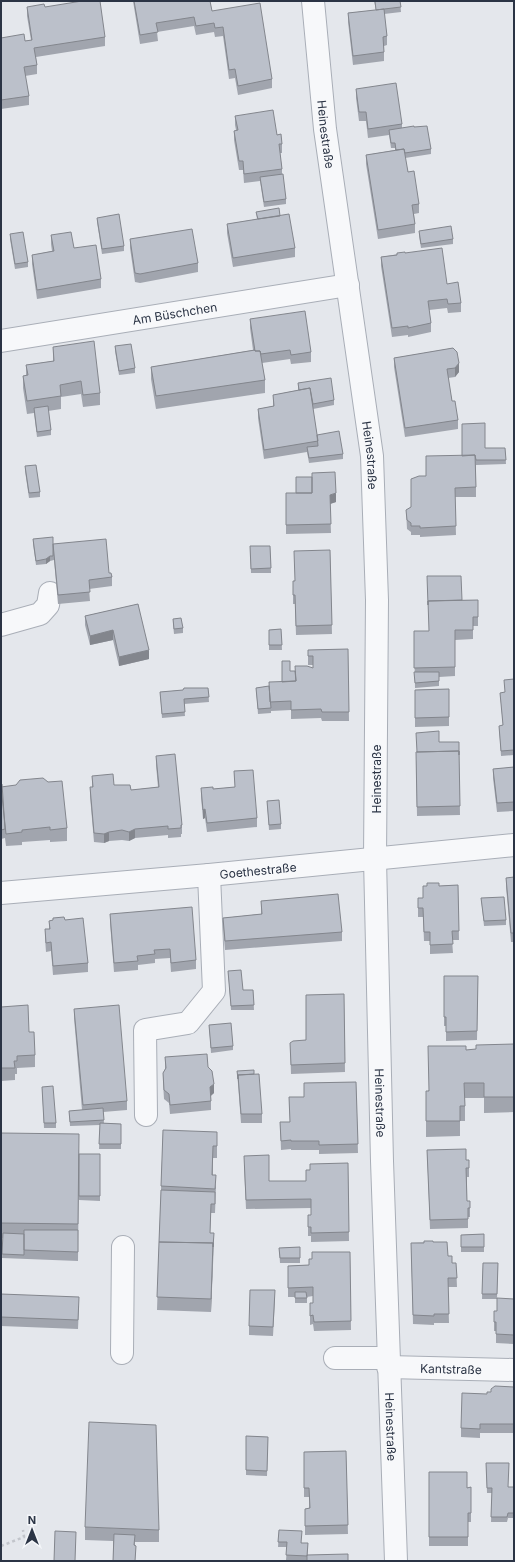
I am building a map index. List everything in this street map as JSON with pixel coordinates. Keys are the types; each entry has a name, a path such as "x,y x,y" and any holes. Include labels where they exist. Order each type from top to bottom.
{"street":[{"name":"Heinestraße","path":"313,1 325,129 372,456 377,600 375,858 382,1162 396,1561"},
{"name":"Am Büschchen","path":"1,341 348,285"},
{"path":"1,625 40,614 48,605 50,593"},
{"name":"Goethestraße","path":"1,893 209,875 514,845"},
{"path":"146,1115 145,1030 188,1024 214,991 209,875"},
{"path":"122,1353 123,1247"},
{"name":"Kantstraße","path":"335,1358 514,1370"}],"path":[{"path":"1,1546 24,1537 23,1530"}],"building":[{"path":"82,1 100,1 105,37 34,48 37,65 24,67 29,96 1,100 1,38 24,34 25,41 32,40 27,7 44,4 45,7"},
{"path":"134,1 210,1 212,11 260,3 272,79 238,86 235,69 229,70 223,27 215,28 214,23 196,26 194,17 156,23 158,32 140,35"},
{"path":"375,1 400,1 401,7 376,10"},
{"path":"384,9 387,36 383,37 384,52 353,56 348,13"},
{"path":"396,83 402,124 368,129 366,112 359,112 356,89"},
{"path":"273,110 277,135 281,134 282,144 279,144 282,169 244,174 243,161 239,161 234,131 238,130 235,116"},
{"path":"414,126 427,126 431,149 405,153 404,149 396,150 395,143 391,143 389,130"},
{"path":"404,149 408,172 414,171 419,204 412,205 415,224 378,230 366,155"},
{"path":"283,174 286,199 264,202 260,177"},
{"path":"279,208 280,216 258,219 256,212"},
{"path":"119,214 124,246 102,249 97,218"},
{"path":"289,214 295,248 233,258 227,224"},
{"path":"451,226 453,239 421,244 419,231"},
{"path":"192,229 198,263 140,274 135,273 130,239"},
{"path":"23,232 28,262 15,264 10,234"},
{"path":"71,232 74,248 96,245 101,279 37,290 32,255 54,251 51,235"},
{"path":"442,248 447,284 458,282 461,303 448,304 447,299 428,301 431,323 408,328 408,326 392,328 381,257 397,255 397,253"},
{"path":"305,311 311,352 291,355 290,350 261,354 260,351 255,351 250,319"},
{"path":"94,341 100,393 83,395 81,381 60,385 61,396 27,401 23,376 28,375 26,365 54,361 53,347"},
{"path":"131,344 135,368 119,371 115,346"},
{"path":"453,348 457,352 459,363 455,368 447,369 452,401 455,401 458,420 405,428 394,358"},
{"path":"255,350 260,351 265,380 156,396 151,367"},
{"path":"331,378 334,400 313,404 310,388 299,390 298,383"},
{"path":"310,388 318,441 264,450 258,409 274,406 273,395"},
{"path":"48,406 51,430 37,432 34,408"},
{"path":"485,423 485,448 505,448 506,460 476,460 475,455 462,456 462,424"},
{"path":"339,431 343,454 309,458 307,447 318,446 317,435"},
{"path":"475,455 476,487 455,488 456,526 420,528 420,526 411,526 411,523 407,520 406,510 411,507 411,479 419,476 426,476 426,456"},
{"path":"36,465 40,492 29,493 25,466"},
{"path":"335,472 336,493 330,495 331,524 286,525 286,493 312,493 312,473"},
{"path":"296,477 312,477 312,493 296,493"},
{"path":"53,537 53,556 36,561 33,539"},
{"path":"106,539 109,573 111,573 112,577 89,580 90,592 58,595 53,544"},
{"path":"250,546 270,546 271,568 251,569"},
{"path":"330,550 332,625 296,626 295,595 293,595 293,581 295,581 294,551"},
{"path":"427,576 461,576 462,600 428,601 428,605"},
{"path":"478,600 478,617 473,617 473,630 455,630 455,667 414,668 414,631 429,631 428,601"},
{"path":"138,604 149,650 119,657 113,630 90,636 85,616"},
{"path":"181,618 183,628 174,629 173,619"},
{"path":"281,629 282,645 269,645 269,630"},
{"path":"348,649 349,712 322,712 321,709 291,710 291,701 270,702 269,682 296,681 295,666 307,666 313,668 313,656 308,656 308,650"},
{"path":"282,661 290,661 290,671 295,671 296,681 282,682"},
{"path":"414,672 439,672 439,681 415,683"},
{"path":"514,679 514,750 501,751 499,726 503,725 500,693 505,692 504,680"},
{"path":"269,686 271,708 258,709 256,688"},
{"path":"184,688 208,688 209,697 184,699 185,712 162,714 160,692 183,690"},
{"path":"449,689 449,717 415,718 415,690"},
{"path":"439,731 439,742 459,742 459,751 417,752 416,733"},
{"path":"459,751 460,806 417,807 416,752"},
{"path":"175,754 182,825 181,828 168,829 168,826 135,829 129,832 122,830 104,834 94,833 90,787 93,787 92,776 113,774 114,785 130,785 131,790 159,787 156,756"},
{"path":"514,767 514,802 497,803 493,769"},
{"path":"253,770 257,818 207,823 205,809 203,810 201,788 213,787 213,789 235,787 234,771"},
{"path":"43,778 48,782 62,781 67,828 50,830 50,827 22,830 22,832 6,834 1,787 16,785 20,780"},
{"path":"2,784 5,829 1,830 1,785"},
{"path":"279,800 281,824 269,825 267,801"},
{"path":"514,877 514,933 511,933 506,878"},
{"path":"427,883 439,883 439,886 458,885 459,931 452,931 453,944 430,945 430,932 424,932 423,908 418,908 418,898 423,898 423,886 427,886"},
{"path":"338,894 342,932 225,941 223,918 262,914 261,901"},
{"path":"504,897 506,920 484,921 481,898"},
{"path":"192,907 196,960 171,963 170,949 154,950 155,954 137,956 138,961 114,963 110,914"},
{"path":"64,917 65,920 83,918 88,963 53,966 51,942 46,943 45,929 50,929 49,921 53,920 53,918"},
{"path":"241,970 243,990 253,990 254,1005 231,1006 228,971"},
{"path":"444,976 478,976 477,1031 446,1032 446,1017 444,1017"},
{"path":"344,994 345,1063 291,1065 290,1043 293,1041 306,1040 306,995"},
{"path":"28,1005 29,1032 34,1032 35,1055 17,1056 17,1061 14,1061 15,1068 1,1068 1,1007"},
{"path":"119,1005 127,1101 83,1105 74,1009"},
{"path":"231,1023 233,1046 211,1048 209,1025"},
{"path":"514,1044 514,1097 484,1097 484,1083 464,1083 465,1106 460,1106 460,1121 426,1121 426,1091 429,1091 428,1046 466,1046 466,1050 476,1049 476,1045"},
{"path":"207,1054 208,1067 212,1071 214,1084 210,1087 211,1101 170,1105 169,1094 164,1090 163,1073 166,1068 165,1057"},
{"path":"254,1070 254,1074 238,1075 238,1079 237,1071"},
{"path":"259,1074 262,1114 241,1114 238,1075"},
{"path":"356,1082 358,1144 319,1145 319,1141 281,1141 280,1122 290,1122 289,1097 304,1097 304,1083"},
{"path":"53,1086 56,1123 44,1123 42,1087"},
{"path":"103,1108 104,1120 70,1122 69,1111"},
{"path":"100,1123 121,1124 121,1144 99,1144"},
{"path":"163,1130 217,1132 217,1146 213,1146 212,1175 216,1175 215,1189 161,1186"},
{"path":"1,1133 79,1134 78,1224 1,1223"},
{"path":"466,1149 466,1160 469,1160 469,1168 466,1168 467,1201 470,1201 470,1208 468,1208 468,1219 430,1220 427,1150"},
{"path":"79,1154 100,1154 100,1196 79,1196"},
{"path":"269,1155 269,1181 306,1181 306,1170 310,1170 310,1164 348,1163 349,1232 311,1233 311,1227 308,1227 308,1215 311,1215 311,1199 246,1200 244,1156"},
{"path":"161,1190 215,1192 215,1204 211,1204 210,1233 214,1233 213,1247 213,1243 159,1242"},
{"path":"24,1230 78,1230 78,1252 24,1250"},
{"path":"3,1233 24,1234 24,1255 2,1254"},
{"path":"484,1234 484,1247 461,1247 461,1235"},
{"path":"424,1241 447,1242 448,1256 452,1256 452,1263 456,1263 457,1278 448,1278 449,1314 434,1314 434,1316 413,1315 411,1243 424,1243"},
{"path":"159,1242 213,1243 211,1299 157,1297"},
{"path":"300,1247 300,1258 280,1258 279,1248"},
{"path":"312,1252 350,1252 351,1321 314,1322 313,1315 310,1316 310,1303 313,1303 313,1287 288,1288 288,1266 309,1265 309,1259 312,1259"},
{"path":"483,1263 498,1263 497,1294 482,1294"},
{"path":"250,1290 275,1290 273,1327 249,1326"},
{"path":"295,1292 306,1292 307,1298 295,1298"},
{"path":"1,1294 79,1297 78,1320 1,1317"},
{"path":"497,1298 514,1299 514,1335 496,1334 494,1311 497,1311"},
{"path":"495,1386 514,1387 514,1424 480,1424 480,1429 461,1428 462,1393 487,1394 487,1392 491,1392 491,1389"},
{"path":"89,1422 156,1425 159,1530 85,1527"},
{"path":"246,1436 268,1437 267,1471 246,1470"},
{"path":"346,1451 348,1525 305,1526 305,1509 310,1508 309,1488 304,1488 304,1452"},
{"path":"486,1463 509,1463 508,1487 514,1487 514,1513 508,1513 507,1517 491,1517 492,1488 487,1488"},
{"path":"429,1472 467,1472 467,1488 471,1487 471,1513 468,1513 468,1537 429,1537"},
{"path":"279,1530 302,1531 301,1543 308,1543 307,1556 286,1555 287,1542 278,1542"},
{"path":"55,1531 76,1532 75,1561 54,1561"},
{"path":"114,1534 135,1535 135,1561 113,1561"},
{"path":"348,1554 348,1561 307,1561 307,1555"}]}
